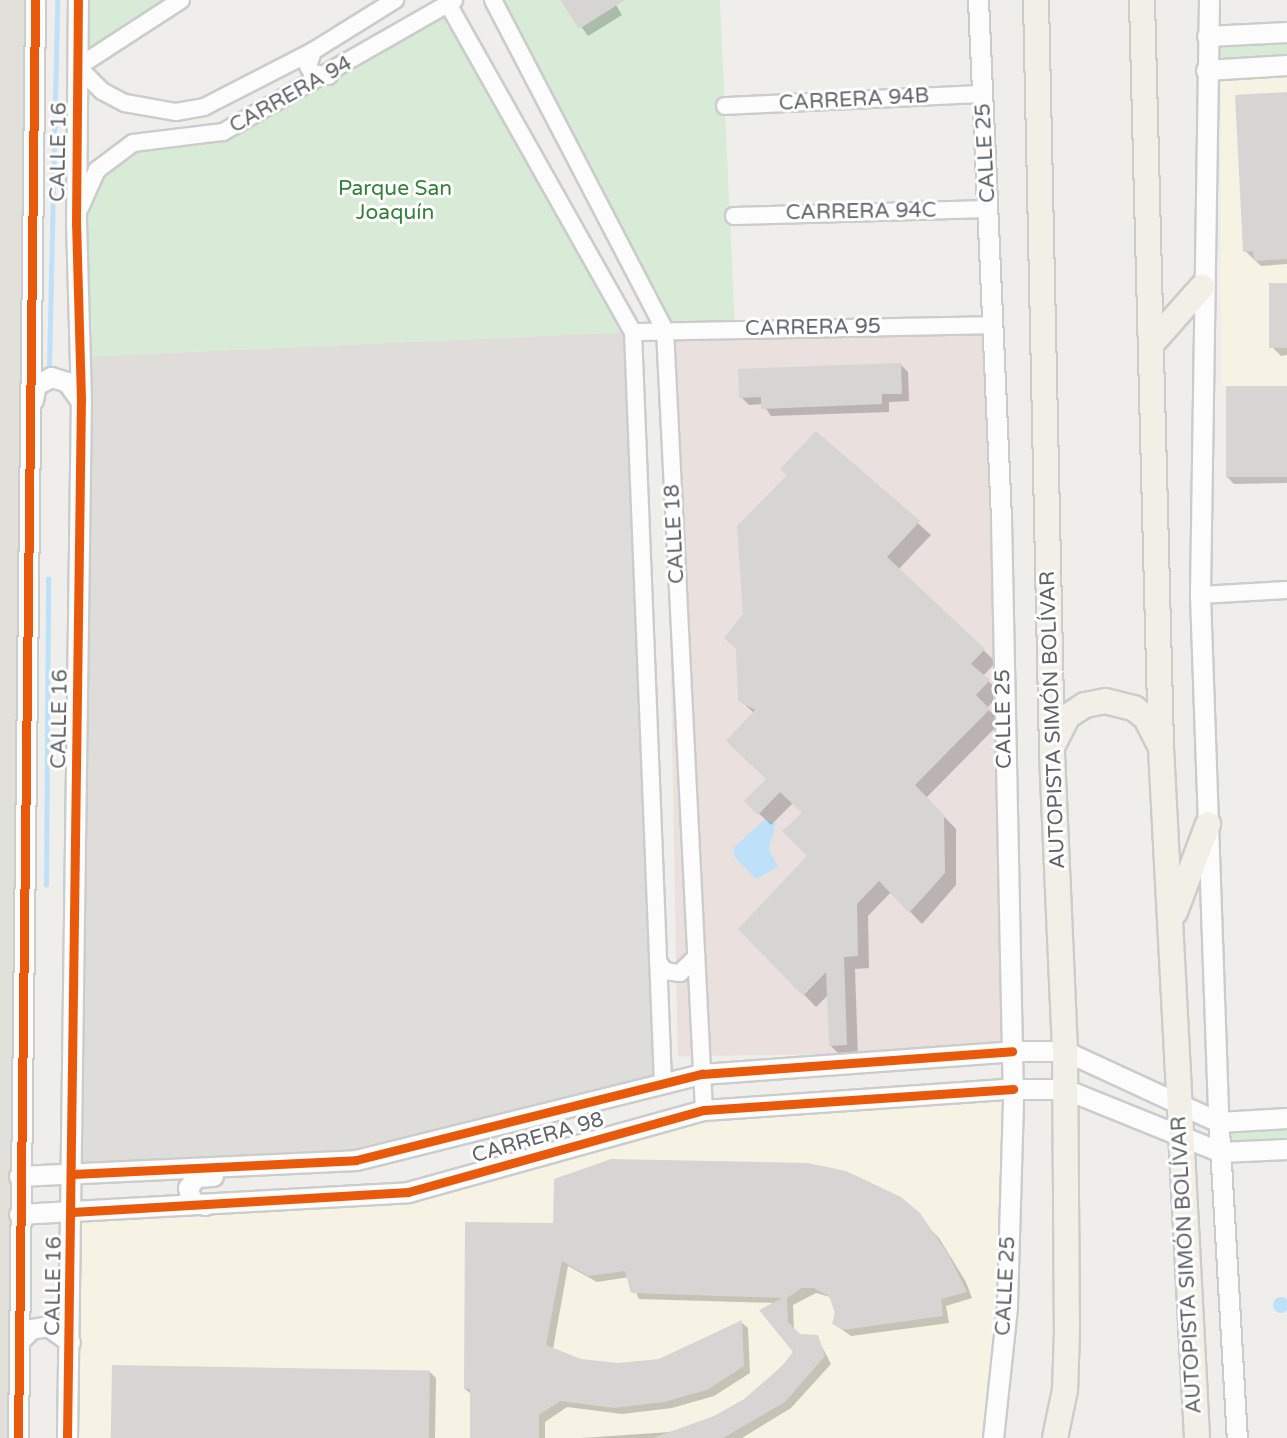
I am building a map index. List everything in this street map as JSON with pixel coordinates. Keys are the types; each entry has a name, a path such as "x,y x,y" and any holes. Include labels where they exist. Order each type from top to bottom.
{"highway":[{"name":"AUTOPISTA SIMÓN BOLÍVAR","path":"1036,0 1052,753 1065,1051 1067,1331 1065,1391 1055,1438"},
{"name":"AUTOPISTA SIMÓN BOLÍVAR","path":"1142,0 1153,342 1161,748 1197,1438"},
{"path":"1153,342 1202,287"},
{"path":"1052,753 1056,733 1068,716 1085,705 1105,701 1125,704 1140,713 1155,730 1161,748"},
{"path":"1172,920 1208,824"}],"street":[{"name":"CALLE 16","path":"18,1438 19,1176 36,0"},
{"name":"CALLE 16","path":"67,1438 73,1174 80,400 76,224 78,0"},
{"path":"78,67 181,0"},
{"name":"CARRERA 94","path":"78,67 102,91 125,103 176,112 229,96 313,51 396,0"},
{"name":"CALLE 18","path":"493,0 665,330 704,1110"},
{"name":"CALLE 25","path":"978,0 1002,519 1013,1089 1007,1307 993,1438"},
{"path":"1209,0 1202,287 1200,595 1219,1122 1237,1438"},
{"name":"CARRERA 94","path":"76,224 88,185 113,154 133,143 157,138 223,132 329,76 451,2"},
{"name":"CALLE 18","path":"451,2 633,332 663,1083"},
{"path":"1207,36 1287,32"},
{"path":"313,51 308,66 312,73 329,76"},
{"path":"1206,70 1287,65"},
{"name":"CARRERA 94B","path":"725,106 983,94"},
{"name":"CARRERA 94C","path":"734,216 989,209"},
{"name":"CARRERA 95","path":"633,332 993,325"},
{"path":"31,454 36,385 47,378 60,378 80,400"},
{"path":"1200,595 1287,590"},
{"path":"658,962 665,971 680,973 696,957"},
{"name":"CARRERA 98","path":"19,1176 242,1166 387,1156 702,1074 1012,1051 1065,1051 1219,1122 1287,1118"},
{"name":"CARRERA 98","path":"19,1214 408,1192 704,1110 1013,1089 1065,1089 1181,1133 1222,1152 1287,1149"},
{"path":"205,1205 190,1199 191,1181 234,1174 242,1166"},
{"path":"19,1341 31,1329 48,1326 70,1342"}],"shaded area":[{"path":"0,0 35,0 18,1438 0,1438"},
{"path":"1221,75 1287,75 1287,386 1221,386"},
{"path":"993,325 1006,1051 678,1057 665,331"},
{"path":"633,332 663,1083 387,1156 73,1174 77,357"},
{"path":"1013,1089 993,1438 67,1438 72,1212 351,1197 704,1110"}],"green space":[{"path":"78,0 181,0 78,67"},
{"path":"493,0 560,0 579,29 615,6 612,0 720,0 735,329 665,330"},
{"name":"Parque San Joaquín","path":"448,4 633,332 77,357 76,224 113,154 203,136"},
{"path":"1207,32 1287,32 1287,65 1207,65"},
{"path":"1219,1118 1287,1118 1287,1149 1219,1149"}],"water":[{"path":"764,820 776,823 769,849 778,867 756,879 735,858 733,848"},
{"path":"1278,1297 1284,1297 1289,1305 1287,1311 1278,1313 1273,1308 1273,1302"}],"building":[{"path":"560,0 625,0 579,29"},
{"path":"1287,92 1287,259 1254,261 1253,251 1243,252 1235,95"},
{"path":"1269,283 1287,283 1287,348 1269,348"},
{"path":"901,363 902,394 882,394 882,404 761,409 761,397 739,398 738,369"},
{"path":"1226,386 1287,386 1287,477 1226,477"},
{"path":"816,431 920,521 887,557 985,649 971,664 990,680 976,695 990,709 915,785 944,815 945,873 909,913 879,881 857,904 858,956 844,957 847,1045 829,1046 826,972 803,996 738,929 807,856 782,831 802,813 780,792 758,815 744,801 766,779 726,741 755,710 738,701 736,649 724,638 743,614 737,526 787,475 780,469"},
{"path":"611,1159 808,1163 846,1171 901,1197 920,1213 948,1254 967,1292 941,1299 943,1316 843,1330 832,1324 835,1313 829,1296 814,1288 802,1288 787,1298 788,1322 800,1334 818,1335 825,1356 785,1402 723,1438 653,1438 714,1416 744,1399 781,1367 793,1352 759,1310 782,1298 631,1293 625,1271 588,1276 562,1261 546,1345 581,1359 618,1363 659,1359 742,1320 744,1366 707,1390 664,1402 614,1408 560,1401 539,1415 539,1438 470,1438 470,1389 464,1389 465,1222 553,1223 554,1179"},
{"path":"112,1365 430,1371 429,1438 111,1438"}],"waterway":[{"path":"49,366 57,0"},
{"path":"46,885 48,579"}],"cycle path":[{"path":"18,1438 35,0"},
{"path":"67,1438 81,400 76,224 78,0"},
{"path":"73,1174 356,1160 702,1074 1012,1051"},
{"path":"72,1212 408,1192 704,1110 1013,1089"}]}
